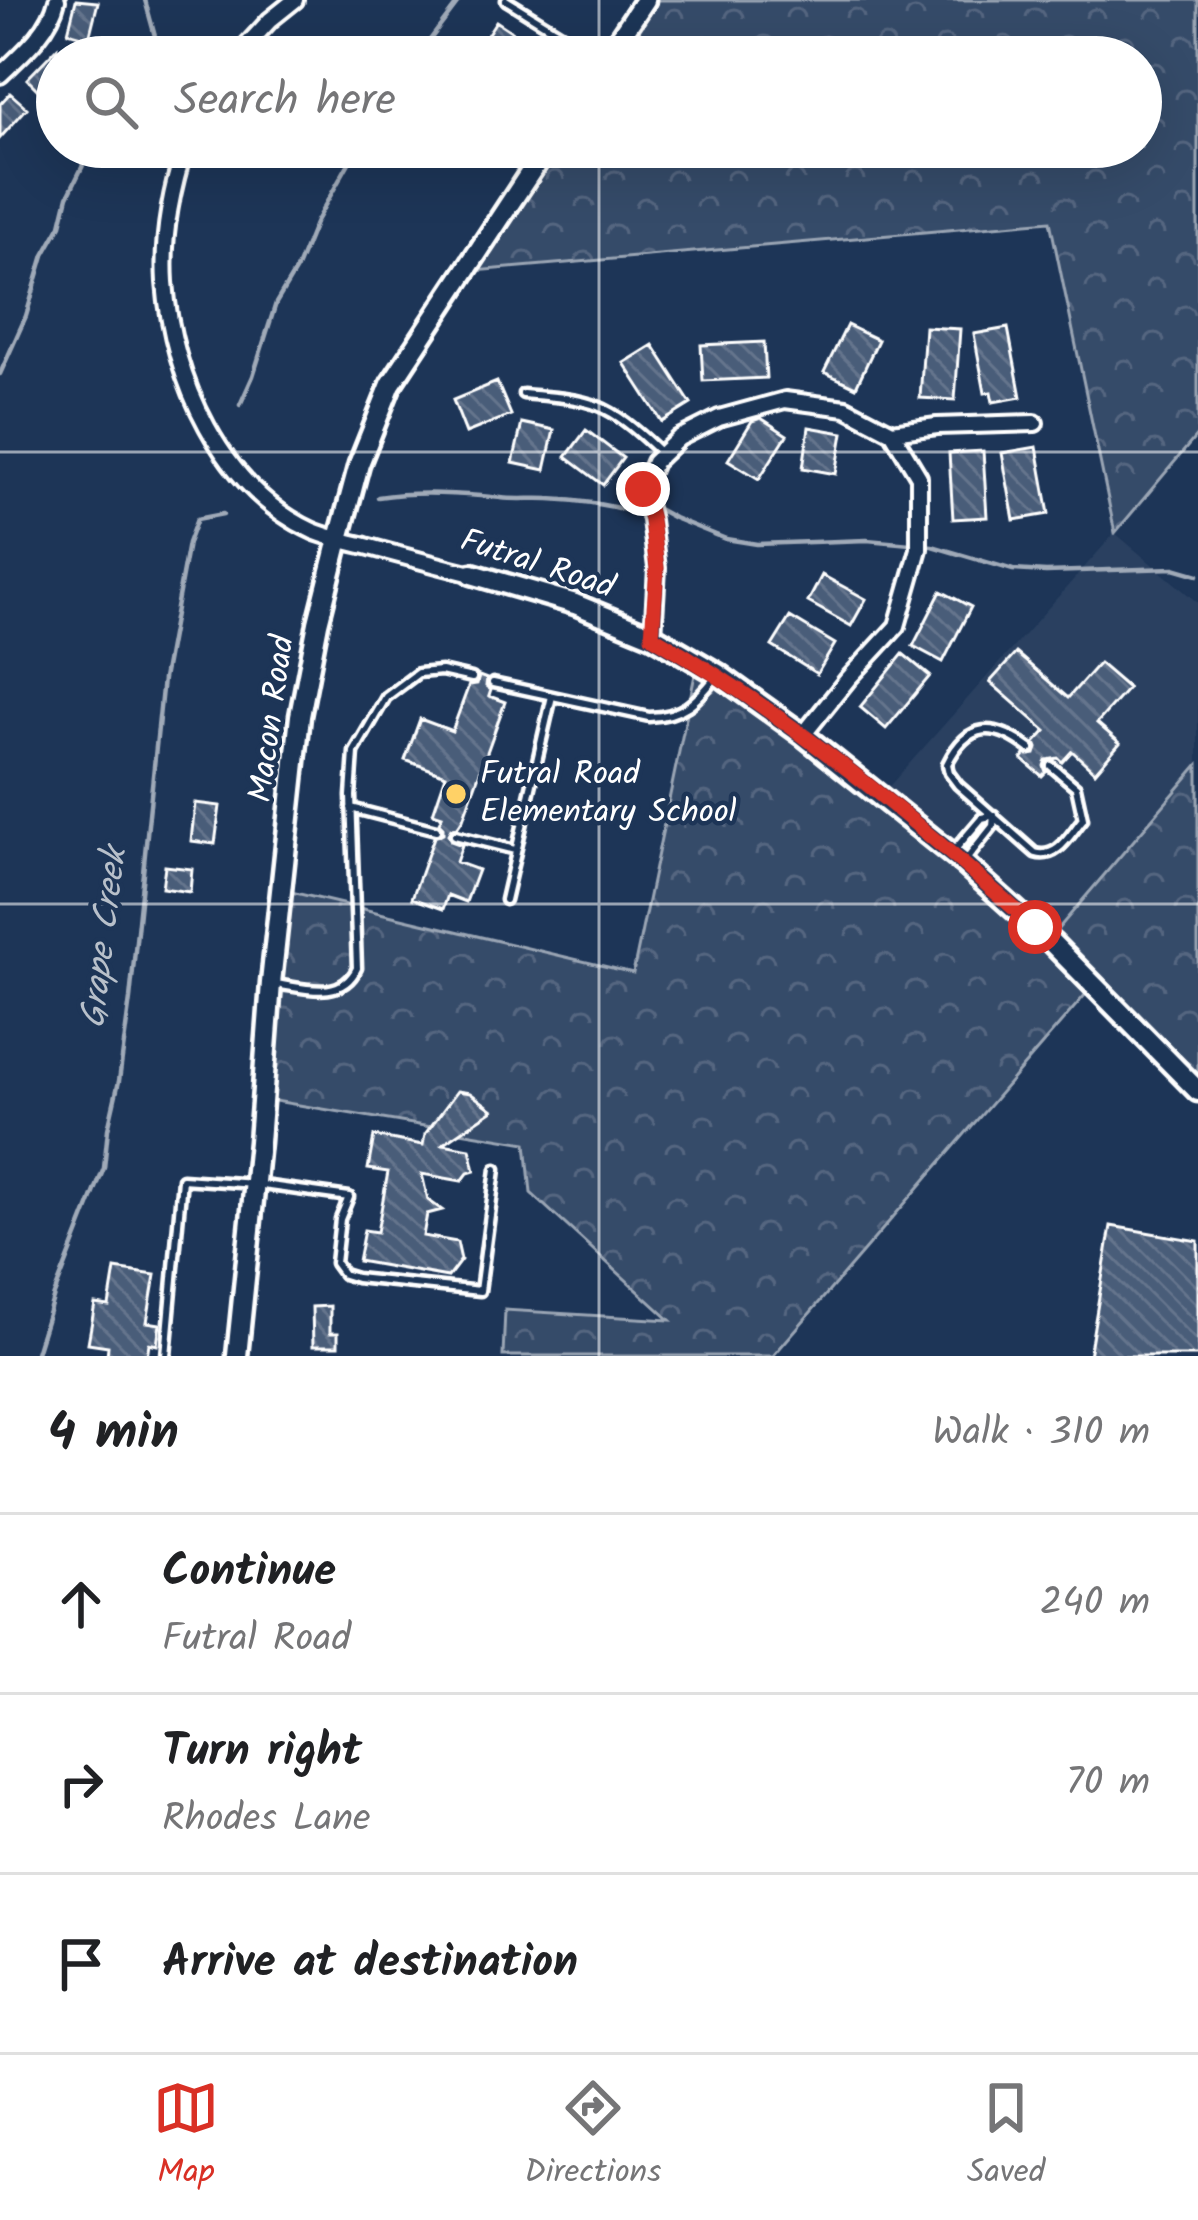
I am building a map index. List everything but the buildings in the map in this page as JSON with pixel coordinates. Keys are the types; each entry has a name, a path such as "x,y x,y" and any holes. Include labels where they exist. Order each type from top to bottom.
{"main road":[{"path":"618,36 645,0"},
{"name":"Macon Road","path":"237,1356 300,716 318,623 359,464 391,384 533,168"},
{"name":"Futral Road","path":"472,574 575,604 652,636 718,674 958,858 1052,943 1198,1091"}],"street":[{"path":"38,36 57,0"},
{"path":"255,36 295,0"},
{"path":"0,75 36,39"},
{"name":"Futral Road","path":"179,168 170,203 165,281 172,329 195,403 232,465 256,490 315,532 472,574"},
{"path":"652,636 657,568 643,489 654,462 680,438 719,418 785,400 846,408 892,432 919,477 919,549 904,604 897,626 803,735"},
{"path":"892,432 1035,423"}],"lane":[{"path":"506,0 567,36"},
{"path":"523,394 583,399 604,406 662,454"},
{"path":"272,983 327,991 353,977 357,968 351,808 354,752 386,698 418,673 441,670 472,678"},
{"path":"494,683 649,717 674,716 700,697 718,674"},
{"path":"505,900 551,696"},
{"path":"1030,748 1010,733 994,729 969,734 947,764 958,785 1044,856 1054,853 1083,819 1076,788 1051,766"},
{"path":"351,808 436,830"},
{"path":"958,858 993,826 994,815"},
{"path":"958,858 982,818 994,815"},
{"path":"455,835 516,850"},
{"path":"166,1356 182,1179 349,1197 340,1220 335,1263 343,1274 480,1292 496,1169"}],"shaded area":[{"path":"1115,533 1198,603 1198,765 1047,942 877,800"}],"green space":[{"path":"636,0 1198,0 1198,434 1115,533 1050,221 452,273 523,168 1162,168 1162,36 612,36"},
{"path":"697,665 722,675 1047,942 1198,765 1198,1089 1098,980 773,1356 503,1356 505,1310 670,1320 531,1193 526,1143 263,1099 279,889 633,973"}],"waterway":[{"path":"145,0 155,36"},
{"name":"Grape Creek","path":"433,36 460,0"},
{"path":"0,374 82,168"},
{"name":"Grape Creek","path":"240,405 276,303 346,168"},
{"path":"378,497 455,494 570,500 633,512 642,508"},
{"path":"652,506 726,539 757,544 867,540 932,546 1013,570 1174,568 1198,575"},
{"name":"Grape Creek","path":"35,1356 104,1168 130,999 163,679 188,543 197,519 223,514"}],"place":[{"name":"Futral Road Elementary School","path":"456,794"}],"route":[{"path":"643,489 657,568 652,636 718,674 803,735 952,853 1035,927"}]}
